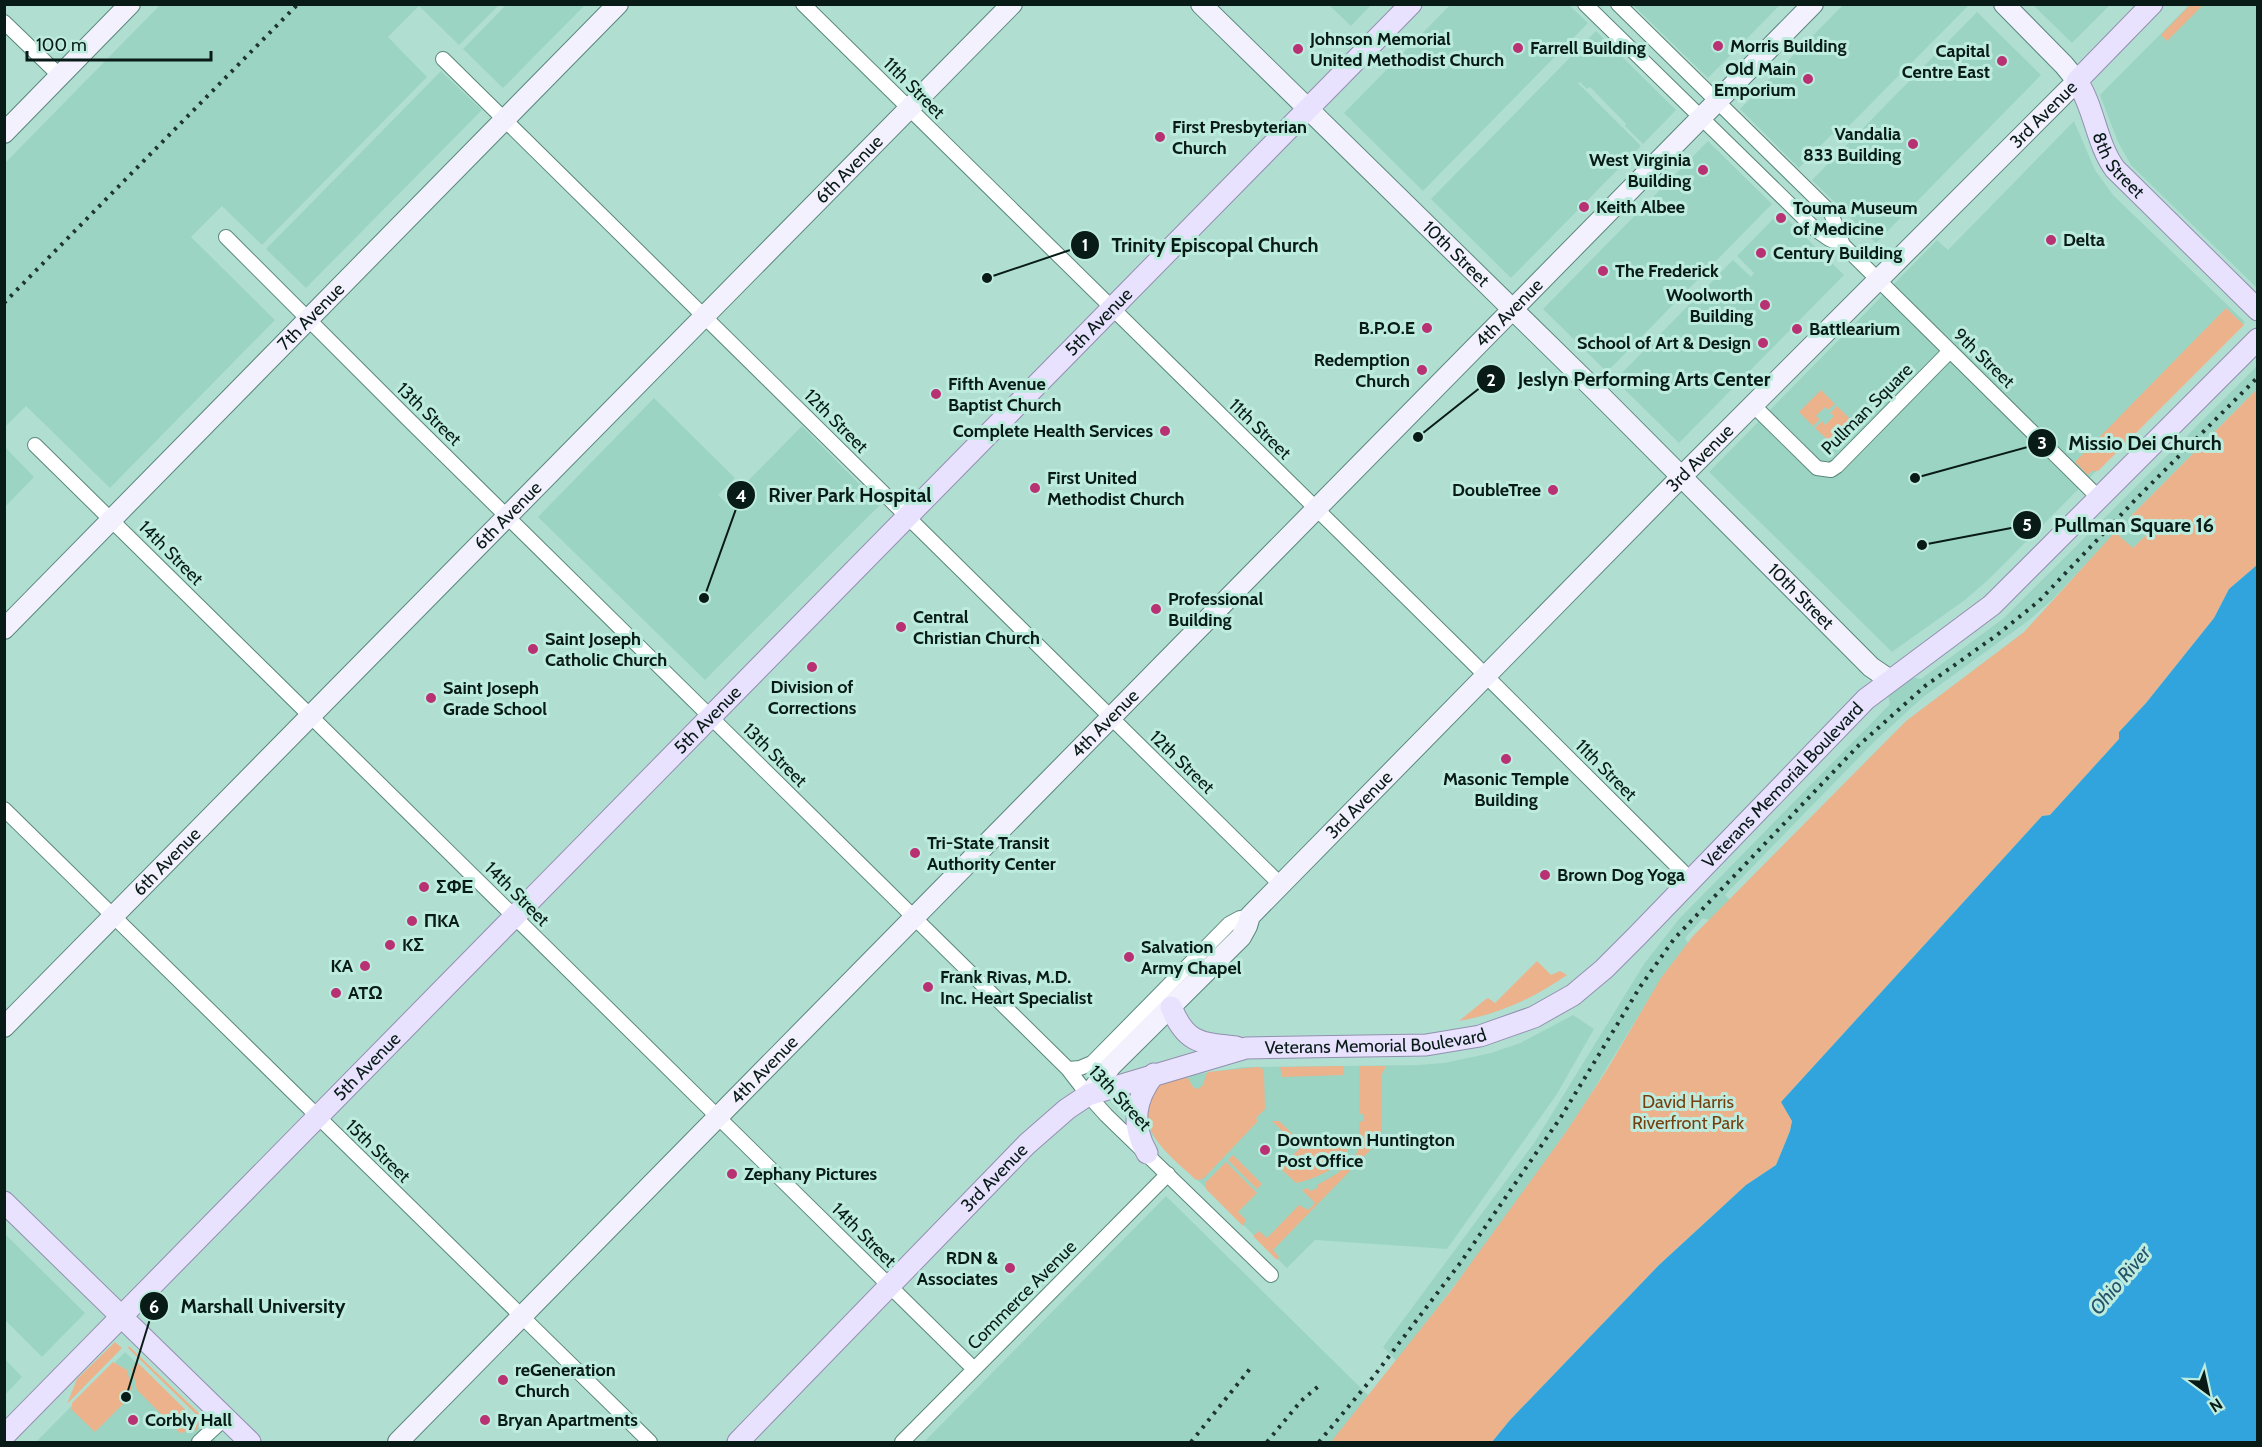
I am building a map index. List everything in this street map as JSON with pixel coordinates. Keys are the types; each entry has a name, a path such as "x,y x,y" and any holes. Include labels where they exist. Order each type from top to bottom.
{"main road":[{"name":"5th Avenue","path":"4,1436 1411,4"},
{"name":"3rd Avenue","path":"2077,81 2152,4"},
{"name":"8th Street","path":"2077,81 2088,102 2103,148 2115,170 2258,310"},
{"name":"Veterans Memorial Boulevard","path":"1088,1095 1246,1048 1426,1045 1480,1036 1533,1017 1582,987 1604,969 1866,699 1992,605 2258,339"},
{"path":"1171,1008 1180,1026 1191,1038 1203,1043 1246,1048"},
{"path":"1147,1153 1137,1132 1136,1110 1143,1090 1154,1074"},
{"name":"3rd Avenue","path":"738,1443 1028,1144 1067,1109 1088,1095"},
{"path":"4,1202 250,1443"}],"street":[{"path":"4,133 130,4"},
{"name":"7th Avenue","path":"4,629 618,4"},
{"name":"11th Street","path":"803,4 1691,880"},
{"name":"6th Avenue","path":"4,1027 1012,4"},
{"name":"10th Street","path":"1201,4 1868,663 1890,680"},
{"name":"9th Street","path":"1586,4 1816,230 1843,245 2099,498"},
{"name":"9th Street","path":"1618,4 1831,213 1843,245"},
{"name":"4th Avenue","path":"398,1443 1813,4"},
{"name":"8th Street","path":"2004,4 2077,81"},
{"path":"4,22 60,76"},
{"name":"12th Street","path":"443,58 1281,885"},
{"name":"3rd Avenue","path":"1088,1095 1111,1066 1241,936 1250,916 1681,477 2077,81"},
{"name":"13th Street","path":"226,237 1068,1069 1088,1095 1271,1275"},
{"name":"Pullman Square","path":"1753,405 1817,468 1824,471 1831,470 1950,351"},
{"name":"14th Street","path":"35,445 974,1369"},
{"name":"15th Street","path":"4,808 650,1443"},
{"name":"3rd Avenue","path":"1068,1069 1080,1068 1092,1063 1229,924 1250,916"},
{"name":"Commerce Avenue","path":"902,1443 1168,1174"},
{"path":"198,1443 225,1418"}],"shaded area":[{"path":"160,5 499,5 459,45 419,6 388,37 427,77 262,245 222,206 191,237 275,320 110,488 26,406 5,427 5,163"},
{"path":"506,5 585,5 503,88 463,49"},
{"path":"1329,5 1371,5 1351,26"},
{"path":"1450,5 1569,5 1588,23 1423,191 1344,113"},
{"path":"1633,5 1780,5 1708,78"},
{"path":"1843,5 1969,5 1837,138 1832,134 1799,168 1740,109"},
{"path":"2033,5 2110,5 2072,43"},
{"path":"2189,5 2257,5 2257,288 2131,165 2118,142 2100,95"},
{"path":"1977,12 2041,75 1876,243 1812,180"},
{"path":"1596,31 1676,110 1643,144 1590,87 1587,89 1580,82 1578,83 1641,146 1511,278 1431,199"},
{"path":"441,71 482,110 306,288 266,249"},
{"path":"2074,121 2095,170 2113,195 2245,322 1988,580 1965,600 1892,652 1709,472 1937,240 1948,250"},
{"path":"1708,141 1772,204 1607,372 1543,309"},
{"path":"1780,212 1844,275 1679,443 1615,380 1733,260 1751,277 1754,273 1737,256"},
{"path":"2257,366 2257,389 2130,517 2147,534 2132,549 2115,533 2052,600 2028,621 1922,698 1875,741 1725,895 1739,909 1723,924 1703,918 1685,938 1688,943 1663,976 1576,1118 1495,1232 1397,1361 1383,1347 1534,1143 1644,964 1679,919 1890,704 1888,695 1910,677 1921,679 2004,618"},
{"path":"654,398 735,478 718,495 726,503 802,426 880,505 705,680 538,517"},
{"path":"5,447 34,477 4,507"},
{"path":"1573,1015 1594,1029 1557,1094 1447,1249 1315,1240 1287,1268 1152,1135 1147,1124 1146,1118 1155,1091 1164,1083 1184,1076 1244,1067 1444,1063 1491,1053 1520,1043"},
{"path":"1166,1196 1370,1397 1333,1442 924,1442"},
{"path":"5,1234 85,1313 42,1357 5,1320"},
{"path":"125,1352 217,1442 36,1442"},
{"path":"5,1359 22,1377 4,1395"}],"green space":[{"path":"2190,5 2203,5 2167,41 2161,35"},
{"path":"2226,308 2244,325 2098,471 2092,471 2088,475 2075,462"},
{"name":"David Harris Riverfront Park","path":"2257,389 2257,565 2229,589 2214,618 2146,703 2119,732 2119,739 2050,815 2042,816 1781,1102 1792,1120 1790,1131 1776,1165 1746,1185 1659,1265 1510,1420 1492,1442 1331,1442 1450,1292 1566,1132 1608,1068 1661,978 1693,936 1906,721 2024,632 2115,532 2133,548 2147,534 2130,517"},
{"path":"1821,390 1835,404 1828,410 1825,407 1816,416 1820,419 1813,426 1799,412"},
{"path":"1837,406 1851,420 1829,441 1815,428 1822,421 1825,425 1834,416 1830,413"},
{"path":"1537,961 1551,975 1560,971 1567,975 1516,1004 1459,1021 1488,998 1495,1003"},
{"path":"1344,1066 1344,1075 1282,1077 1280,1067"},
{"path":"1359,1066 1386,1066 1381,1076 1382,1138 1273,1250 1279,1257 1277,1260 1253,1236 1259,1231 1267,1238 1299,1205 1308,1210 1315,1203 1302,1190 1308,1188 1310,1191 1318,1188 1317,1185 1348,1165 1357,1153 1359,1122 1363,1121 1363,1114 1359,1114"},
{"path":"1262,1068 1264,1073 1265,1109 1256,1118 1258,1121 1203,1179 1196,1180 1162,1147 1149,1127 1147,1116 1153,1093 1163,1084 1184,1077 1188,1078 1193,1087 1198,1089 1203,1085 1208,1072"},
{"path":"1272,1121 1279,1121 1303,1144 1313,1145 1313,1147 1348,1147 1335,1167 1311,1179 1296,1183 1280,1168 1300,1148"},
{"path":"1233,1155 1262,1184 1257,1189 1228,1160"},
{"path":"1226,1162 1257,1193 1238,1212 1246,1220 1243,1226 1206,1189 1206,1182"},
{"path":"115,1342 122,1348 67,1404 77,1379"},
{"path":"129,1346 206,1420 204,1422 128,1348"},
{"path":"113,1362 127,1370 132,1389 124,1397 127,1400 95,1432 72,1410 72,1403"},
{"path":"137,1362 199,1423 197,1430 180,1433 137,1390 132,1369"}],"water":[{"name":"Ohio River","path":"2257,565 2257,1442 1492,1442 1510,1420 1659,1265 1746,1185 1776,1165 1792,1121 1781,1102 2042,816 2050,815 2119,739 2119,732 2146,703 2214,618 2229,589"}],"railway":[{"path":"4,303 298,4"},
{"path":"1319,1442 1374,1376 1461,1262 1561,1117 1640,987 1674,939 1859,745 1925,686 1997,635 2039,601 2137,498 2258,377"},
{"path":"1191,1442 1253,1365"},
{"path":"1267,1442 1301,1401 1321,1384"}],"place":[{"name":"Morris Building","path":"1718,46"},
{"name":"Farrell Building","path":"1518,48"},
{"name":"Johnson Memorial United Methodist Church","path":"1298,49"},
{"name":"Capital Centre East","path":"2002,61"},
{"name":"Old Main Emporium","path":"1808,79"},
{"name":"First Presbyterian Church","path":"1160,137"},
{"name":"Vandalia 833 Building","path":"1913,144"},
{"name":"West Virginia Building","path":"1703,170"},
{"name":"Keith Albee","path":"1584,207"},
{"name":"Touma Museum of Medicine","path":"1781,218"},
{"name":"Delta","path":"2051,240"},
{"name":"Century Building","path":"1761,253"},
{"name":"The Frederick","path":"1603,271"},
{"name":"Trinity Episcopal Church","path":"987,278"},
{"name":"Woolworth Building","path":"1765,305"},
{"name":"B.P.O.E","path":"1427,328"},
{"name":"Battlearium","path":"1797,329"},
{"name":"School of Art & Design","path":"1763,343"},
{"name":"Redemption Church","path":"1422,370"},
{"name":"Fifth Avenue Baptist Church","path":"936,394"},
{"name":"Complete Health Services","path":"1165,431"},
{"name":"Jeslyn Performing Arts Center","path":"1418,437"},
{"name":"Missio Dei Church","path":"1915,478"},
{"name":"First United Methodist Church","path":"1035,488"},
{"name":"DoubleTree","path":"1553,490"},
{"name":"Pullman Square 16","path":"1922,545"},
{"name":"River Park Hospital","path":"704,598"},
{"name":"Professional Building","path":"1156,609"},
{"name":"Central Christian Church","path":"901,627"},
{"name":"Saint Joseph Catholic Church","path":"533,649"},
{"name":"Division of Corrections","path":"812,667"},
{"name":"Saint Joseph Grade School","path":"431,698"},
{"name":"Masonic Temple Building","path":"1506,759"},
{"name":"Tri-State Transit Authority Center","path":"915,853"},
{"name":"Brown Dog Yoga","path":"1545,875"},
{"name":"ΣΦΕ","path":"424,887"},
{"name":"ΠKA","path":"412,921"},
{"name":"KΣ","path":"390,945"},
{"name":"Salvation Army Chapel","path":"1129,957"},
{"name":"KA","path":"365,966"},
{"name":"Frank Rivas, M.D. Inc. Heart Specialist","path":"928,987"},
{"name":"ATΩ","path":"336,993"},
{"name":"Downtown Huntington Post Office","path":"1265,1150"},
{"name":"Zephany Pictures","path":"732,1174"},
{"name":"RDN & Associates","path":"1010,1268"},
{"name":"reGeneration Church","path":"503,1380"},
{"name":"Marshall University","path":"126,1397"},
{"name":"Corbly Hall","path":"133,1420"},
{"name":"Bryan Apartments","path":"485,1420"}]}
